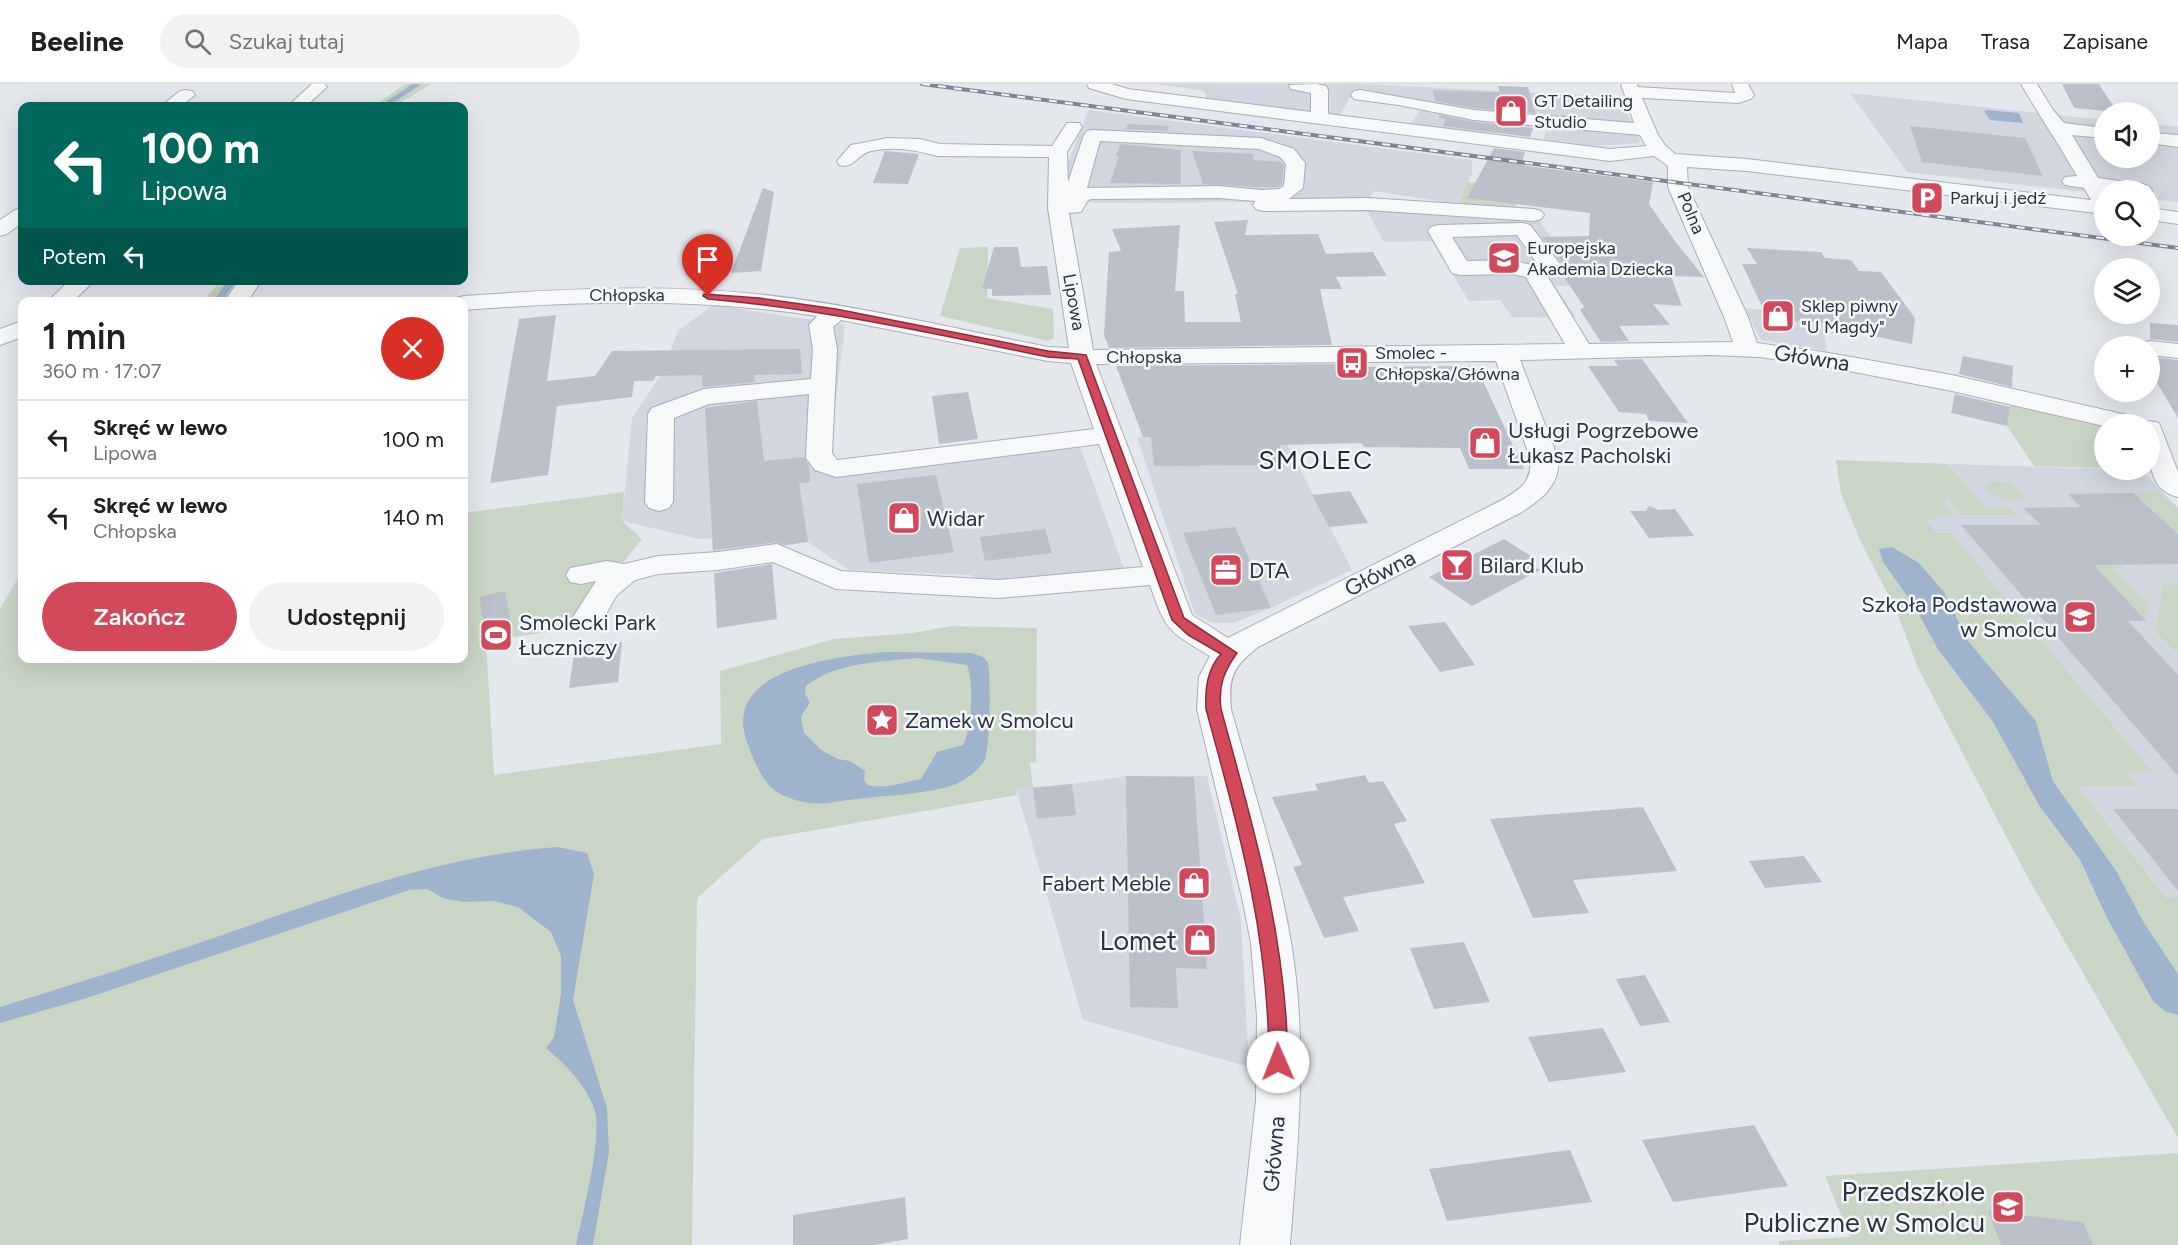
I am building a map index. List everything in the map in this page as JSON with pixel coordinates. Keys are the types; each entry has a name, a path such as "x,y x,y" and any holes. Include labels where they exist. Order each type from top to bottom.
{"street":[{"path":"1630,88 1738,98 1745,95 1740,84"},
{"path":"2029,84 2046,114 2059,128 2094,188"},
{"path":"1099,86 1126,94 1610,155 1666,155 1747,165 2094,196"},
{"path":"1297,86 1320,90 1320,113 1317,118"},
{"path":"301,102 319,87"},
{"name":"Polna","path":"1630,88 1648,130 1680,175 1678,187 1736,318 1747,349"},
{"path":"1360,94 1474,115 1648,130"},
{"path":"176,102 186,95"},
{"path":"846,161 850,154 860,148 906,144 922,145 937,150 1058,152 1073,127"},
{"path":"2059,128 2094,132"},
{"path":"1093,135 1261,144 1287,153 1296,163 1293,188 1276,196 1218,192 1105,192 1089,193 1070,204 1093,135"},
{"path":"2160,139 2178,141"},
{"name":"Lipowa","path":"1058,152 1070,204 1084,367 1178,620 1193,632 1230,653"},
{"path":"2058,180 2094,194"},
{"path":"1070,204 1368,204 1413,198 1467,212 1534,215"},
{"path":"2160,215 2178,218"},
{"path":"0,230 18,217"},
{"path":"1534,272 1582,351"},
{"path":"64,297 78,285"},
{"name":"Chłopska","path":"468,303 572,295 657,294 759,301 836,312 1048,354 1083,357 1506,354"},
{"path":"836,312 821,325 825,349 818,453 819,459 825,466 836,469 1109,435"},
{"path":"0,338 18,330"},
{"path":"0,347 18,346"},
{"name":"Główna","path":"1265,1245 1279,1100 1278,1016 1263,902 1250,843 1214,709 1212,696 1216,674 1230,653 1256,636 1510,507 1540,486 1546,468 1544,458 1506,354 1747,349 1884,370 2094,415"},
{"path":"2160,349 2178,351"},
{"path":"659,502 661,414 704,397 823,385"},
{"path":"2160,432 2178,437"},
{"path":"2160,468 2178,489"},
{"path":"581,575 606,570 624,573 658,565 718,561 777,553 836,580 987,588 1162,574"},
{"path":"589,617 605,590 624,573"}],"shaded area":[{"path":"1154,84 1364,84 1620,97 1641,143 1595,146 1544,139 1546,128 1499,124 1496,133 1410,125 1422,108 1396,102 1350,97 1340,115 1206,98 1206,93 1200,90"},
{"path":"1850,93 2094,119 2094,168 2160,168 2160,125 2178,127 2178,202 2160,200 2160,180 2094,180 2094,193 1907,172"},
{"path":"1089,110 1472,160 1472,173 1459,204 1374,191 1368,201 1099,203 1068,200 1067,164"},
{"name":"Europejska Akademia Dziecka","path":"1365,207 1455,216 1539,220 1582,285 1555,286 1576,318 1512,317 1500,300 1469,301 1432,241 1384,242"},
{"path":"713,305 845,325 829,456 838,461 1075,432 1124,569 986,582 970,575 849,570 808,542 713,555 712,538 700,539 622,521 632,418 661,375 678,331"},
{"path":"1745,308 1821,316 1827,351 1761,340"},
{"path":"1283,436 1352,570 1233,623 1213,623 1195,614 1137,437"},
{"name":"Szkoła Podstawowa w Smolcu","path":"1856,461 2094,468 2094,480 2151,480 2178,508 2178,911 2078,786"},
{"path":"1126,776 1207,776 1241,920 1249,1067 1083,1020 1016,788 1072,784"}],"green space":[{"path":"405,84 431,84 402,102 380,102"},
{"path":"1468,182 1514,188 1516,210 1468,208 1459,204"},
{"path":"988,247 987,298 1053,309 1054,338 1048,341 940,316 960,248"},
{"path":"217,285 238,285 228,297 207,297"},
{"path":"2010,404 2094,424 2094,468 2034,466 2007,426"},
{"path":"1836,460 1947,464 1985,507 2008,507 2016,515 1962,515 1948,500 1943,500 1955,515 1936,516 1938,520 1926,520 1936,533 1951,533 2152,772 2127,772 2138,786 2078,786 2167,898 2178,898 2178,974 2143,921 2117,872 2053,781 2036,721 1968,641 1944,592 1915,607 1937,648 1993,722 2040,807 2080,860 2106,916 2166,1012 2178,1015 2178,1138 2026,874 1918,668 1895,608 1860,540 1841,494"},
{"path":"1995,481 2008,483 2023,492 2023,498 2007,500 1996,497 1985,486"},
{"path":"624,492 622,521 642,539 570,629 486,641 494,775 721,744 720,671 834,639 913,633 953,626 1037,628 1036,762 1030,763 1033,788 1016,788 1017,795 763,839 697,898 692,1245 0,1245 0,609 18,578 18,663 468,663 468,512"},
{"path":"2133,493 2161,493 2178,508 2178,534"},
{"path":"2089,532 2124,568 2114,569 2142,598 2149,600 2146,621 2070,540"},
{"path":"2178,583 2178,654 2156,632 2163,584"},
{"name":"Przedszkole Publiczne w Smolcu","path":"2178,1153 2178,1245 2094,1245 2083,1222 1989,1211 2001,1245 1779,1245 1779,1241 1850,1237 1825,1176"}],"water":[{"path":"1984,111 2019,113 2023,123 1990,120"},
{"path":"1892,547 1919,563 1944,592 1968,641 2036,721 2053,781 2117,872 2143,921 2178,974 2178,1015 2166,1012 2153,1001 2106,916 2080,860 2040,807 1993,722 1937,648 1915,607 1883,562 1879,549"},
{"path":"887,652 971,653 983,657 988,663 990,698 988,745 984,762 971,775 956,784 919,793 817,803 798,801 777,792 762,776 747,742 743,717 751,697 767,682 789,671 841,657","holes":["917,658 967,665 971,683 971,705 963,745 937,752 921,779 888,786 867,785 864,779 865,771 850,761 838,759 821,750 804,733 801,717 810,702 805,694 806,686 831,672 859,664"]},
{"path":"558,847 587,853 594,874 573,1000 607,1108 609,1152 593,1245 576,1245 594,1155 596,1120 594,1108 574,1075 546,1048 554,1037 561,994 561,956 551,932 518,907 494,901 463,902 443,898 427,889 409,890 87,998 0,1023 0,1007 389,879 515,851"}],"building":[{"path":"2062,84 2099,84 2111,102 2094,102 2094,110 2074,108"},
{"path":"1498,86 1528,87 1535,113 1474,108 1435,101 1433,90 1500,92"},
{"path":"1439,115 1474,122 1533,128 1530,137 1443,126 1446,119 1439,118"},
{"path":"1128,124 1169,126 1167,131 1126,129"},
{"path":"1910,126 2025,138 2043,176 1922,162"},
{"path":"1120,144 1181,150 1181,184 1110,183 1119,156 1116,156"},
{"path":"1494,148 1525,152 1521,165 1653,182 1649,204 1704,277 1671,276 1682,306 1653,304 1670,325 1619,326 1629,341 1601,342 1580,310 1584,307 1558,268 1562,263 1542,237 1589,236 1590,213 1467,198"},
{"path":"885,151 919,154 908,184 873,183"},
{"path":"1192,151 1254,154 1253,160 1281,162 1284,165 1282,185 1254,187 1203,184"},
{"path":"763,188 774,192 761,271 731,273"},
{"path":"1248,220 1245,235 1318,234 1326,254 1373,252 1387,276 1336,277 1342,289 1320,289 1332,345 1109,348 1104,335 1109,252 1121,251 1112,229 1180,225 1175,291 1184,291 1185,322 1241,322 1235,294 1238,294 1214,222"},
{"path":"994,247 1018,247 1021,267 1047,266 1051,295 992,296 992,289 982,289"},
{"path":"1747,248 1821,252 1825,258 1851,260 1859,271 1881,272 1915,318 1912,344 1868,335 1831,333 1825,323 1768,319 1742,264 1757,264"},
{"path":"556,315 547,381 595,376 612,351 800,349 802,374 754,375 755,382 703,387 702,375 656,376 653,381 634,381 632,397 557,406 548,475 490,483 519,319"},
{"path":"2150,324 2178,325 2178,342 2160,340 2160,336 2150,336"},
{"path":"1963,356 2013,366 2012,387 1959,374"},
{"path":"2160,358 2178,360 2178,418 2160,388"},
{"path":"1642,359 1688,423 1649,421 1646,414 1619,412 1588,366 1618,366 1614,360"},
{"path":"1349,364 1350,367 1476,366 1524,469 1469,469 1460,448 1364,447 1361,443 1280,445 1285,465 1154,466 1151,437 1143,437 1116,366"},
{"path":"968,392 978,439 939,444 932,396"},
{"path":"1955,394 2010,407 2007,426 1951,413"},
{"path":"757,401 764,461 804,457 809,466 810,482 799,483 808,542 785,545 777,542 713,550 705,408"},
{"name":"Widar","path":"936,475 954,552 869,563 857,484"},
{"path":"1350,491 1368,523 1329,527 1312,495"},
{"path":"2133,493 2178,534 2178,564 2094,565 2146,621 2128,621 2178,675 2178,776 1961,525 2041,525 2023,508 2081,507 2068,494"},
{"path":"1649,506 1659,510 1675,509 1694,536 1649,538 1630,511 1646,511"},
{"name":"DTA","path":"1235,527 1271,608 1216,615 1183,533"},
{"path":"1045,529 1052,553 985,561 980,537"},
{"path":"1504,539 1532,557 1525,561 1540,570 1472,606 1429,577"},
{"path":"772,564 777,619 717,628 714,573"},
{"path":"505,591 512,630 486,636 479,597"},
{"path":"1445,622 1475,665 1440,672 1408,626"},
{"path":"622,642 618,682 569,688 575,647"},
{"path":"1365,775 1369,783 1383,781 1407,821 1394,824 1425,883 1343,897 1359,931 1324,938 1293,867 1302,865 1272,797 1318,790 1315,784"},
{"path":"1126,776 1194,777 1207,969 1176,968 1178,1008 1130,1007"},
{"path":"1072,784 1076,815 1037,819 1033,788"},
{"path":"1643,807 1677,871 1573,880 1589,913 1533,918 1490,819"},
{"path":"2113,809 2178,809 2178,891"},
{"path":"1804,856 1822,882 1765,888 1749,861"},
{"path":"1464,942 1490,1002 1434,1009 1410,948"},
{"path":"1645,975 1670,1022 1640,1026 1616,979"},
{"path":"1603,1028 1626,1072 1549,1082 1528,1037"},
{"path":"1754,1125 1788,1186 1673,1202 1642,1140"},
{"path":"1570,1150 1592,1202 1447,1221 1429,1169"},
{"path":"905,1197 908,1239 873,1245 793,1245 793,1215"},
{"path":"1988,1211 2083,1222 2094,1245 2001,1245"}],"waterway":[{"path":"390,102 417,84"},
{"path":"220,297 229,285"}],"railway":[{"path":"922,84 2178,248"}],"place":[{"name":"GT Detailing Studio","path":"1511,111"},
{"name":"Parkuj i jedź","path":"1927,198"},
{"name":"Europejska Akademia Dziecka","path":"1504,258"},
{"name":"Sklep piwny \"U Magdy\"","path":"1778,316"},
{"name":"Smolec - Chłopska/Główna","path":"1352,363"},
{"name":"Usługi Pogrzebowe Łukasz Pacholski","path":"1485,443"},
{"name":"Widar","path":"904,518"},
{"name":"Bilard Klub","path":"1457,565"},
{"name":"DTA","path":"1226,570"},
{"name":"Szkoła Podstawowa w Smolcu","path":"2080,617"},
{"name":"Smolecki Park Łuczniczy","path":"496,635"},
{"name":"Zamek w Smolcu","path":"882,720"},
{"name":"Fabert Meble","path":"1194,883"},
{"name":"Lomet","path":"1200,940"},
{"name":"Przedszkole Publiczne w Smolcu","path":"2008,1207"}],"district":[{"name":"SMOLEC","path":"1316,460"}],"route":[{"path":"708,296 836,312 1048,354 1083,357 1084,367 1178,620 1185,627 1230,653 1219,666 1212,696 1263,902 1278,1016 1278,1062"}]}
